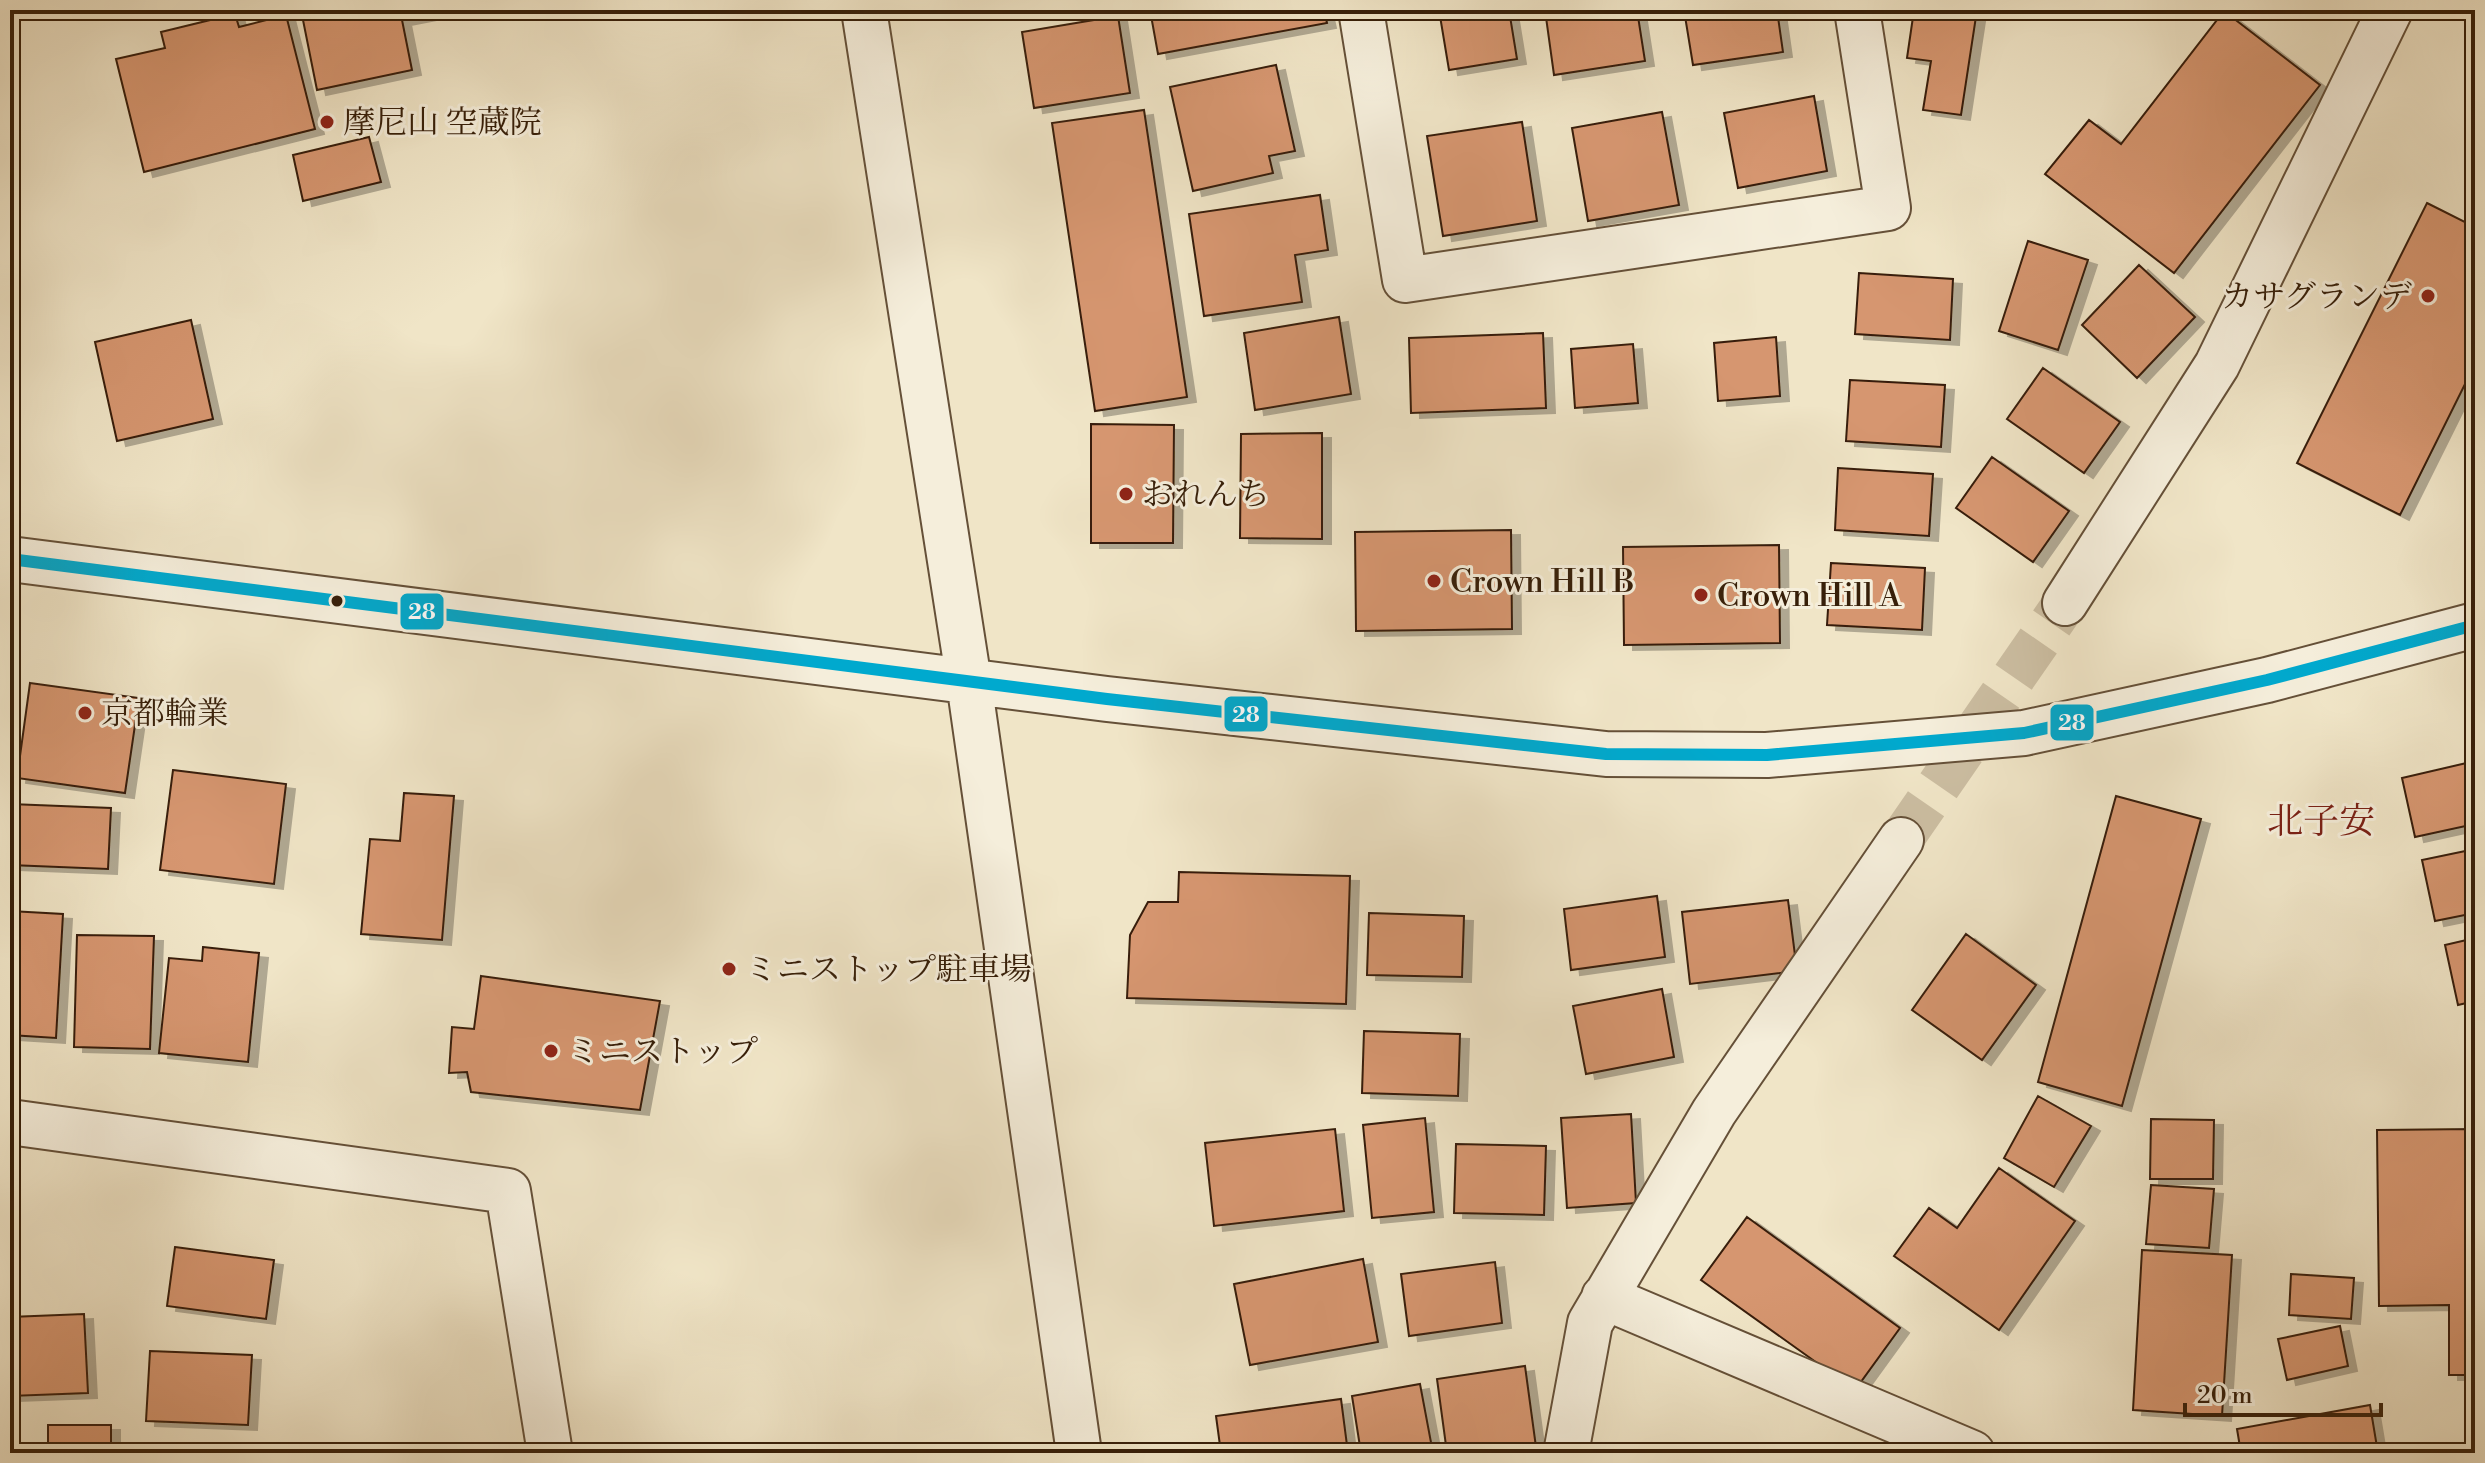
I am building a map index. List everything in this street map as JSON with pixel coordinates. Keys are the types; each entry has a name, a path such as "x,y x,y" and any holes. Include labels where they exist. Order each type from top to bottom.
{"street":[{"path":"864,10 969,682 1079,1453"},
{"path":"1361,10 1405,280 1888,208 1857,10"},
{"path":"2065,603 2217,365 2390,10"},
{"path":"10,559 969,682 1606,754 1767,755 2024,733 2267,680 2475,625"},
{"path":"1566,1453 1590,1323 1604,1297 1714,1112 1901,840"},
{"path":"10,1122 508,1191 550,1453"},
{"path":"1604,1297 1972,1453"}],"building":[{"path":"301,10 432,10 433,14 402,20 412,70 317,90"},
{"path":"1150,10 1324,10 1327,23 1158,54"},
{"path":"1439,10 1509,10 1517,59 1449,70"},
{"path":"1545,10 1637,10 1645,61 1554,75"},
{"path":"1684,10 1777,10 1783,52 1693,65"},
{"path":"1914,10 1977,10 1961,115 1923,110 1931,61 1907,58"},
{"path":"2224,11 2320,85 2174,273 2045,174 2089,120 2121,144"},
{"path":"235,14 239,27 286,15 315,129 144,172 116,59 165,48 161,32"},
{"path":"1118,16 1130,93 1034,108 1022,32"},
{"path":"1276,65 1295,151 1269,156 1273,173 1193,191 1170,87"},
{"path":"1814,96 1827,171 1738,188 1724,113"},
{"path":"1144,110 1187,397 1095,411 1052,123"},
{"path":"1662,112 1679,205 1588,221 1572,128"},
{"path":"1522,122 1537,221 1443,236 1427,136"},
{"path":"369,137 381,182 303,201 293,155"},
{"path":"1320,195 1328,250 1295,255 1302,302 1204,316 1189,214"},
{"name":"カサグランデ","path":"2427,203 2475,227 2475,364 2400,515 2297,463"},
{"path":"2028,241 2088,260 2058,350 1999,331"},
{"path":"2139,265 2195,317 2137,378 2082,325"},
{"path":"1859,273 1953,279 1950,340 1855,334"},
{"path":"1339,317 1351,394 1255,410 1244,333"},
{"path":"191,320 213,419 117,441 95,342"},
{"path":"1543,333 1546,408 1411,413 1409,338"},
{"path":"1776,337 1780,396 1718,401 1714,343"},
{"path":"1633,344 1638,403 1575,408 1571,349"},
{"path":"2043,368 2120,422 2084,473 2007,419"},
{"path":"1850,380 1945,385 1941,447 1846,441"},
{"path":"1091,424 1174,425 1173,543 1091,543"},
{"path":"1322,433 1322,539 1240,538 1241,434"},
{"path":"1992,457 2069,511 2033,562 1956,508"},
{"path":"1838,468 1933,474 1929,536 1835,530"},
{"name":"Crown Hill B","path":"1511,530 1512,629 1356,631 1355,532"},
{"name":"Crown Hill A","path":"1779,545 1780,643 1624,645 1623,547"},
{"path":"1831,563 1925,568 1922,630 1827,625"},
{"path":"30,683 139,698 125,793 17,778"},
{"path":"2475,761 2475,824 2415,837 2402,778"},
{"path":"173,770 286,784 274,884 160,870"},
{"path":"404,793 454,796 442,940 361,934 370,839 400,841"},
{"path":"2116,796 2201,819 2122,1106 2038,1082"},
{"path":"10,804 111,808 108,869 10,865"},
{"path":"2475,849 2475,913 2435,921 2422,860"},
{"path":"1179,872 1350,876 1346,1004 1127,998 1130,935 1148,902 1178,902"},
{"path":"1657,896 1665,957 1571,970 1564,909"},
{"path":"1788,900 1797,971 1690,984 1682,912"},
{"path":"10,911 63,914 56,1038 10,1035"},
{"path":"1369,913 1464,916 1462,977 1367,975"},
{"path":"1966,934 2036,985 1982,1060 1912,1010"},
{"path":"77,935 154,936 150,1049 74,1047"},
{"path":"2475,938 2475,1001 2458,1005 2445,945"},
{"path":"203,947 259,953 248,1062 159,1053 169,958 202,961"},
{"name":"ミニストップ","path":"481,976 660,1001 640,1110 471,1092 467,1072 449,1073 452,1027 474,1029"},
{"path":"1662,989 1674,1057 1586,1074 1573,1006"},
{"path":"1364,1031 1460,1034 1458,1096 1362,1093"},
{"path":"2038,1096 2091,1126 2054,1187 2004,1158"},
{"path":"1631,1114 1636,1203 1567,1208 1561,1118"},
{"path":"1425,1118 1434,1212 1372,1218 1363,1125"},
{"path":"2151,1119 2214,1120 2213,1179 2150,1179"},
{"path":"1335,1129 1344,1211 1214,1226 1205,1143"},
{"path":"2475,1129 2475,1375 2449,1375 2449,1305 2379,1306 2377,1130"},
{"path":"1456,1144 1546,1146 1544,1215 1454,1213"},
{"path":"1999,1168 2075,1221 1999,1330 1894,1256 1929,1208 1957,1228"},
{"path":"2151,1185 2214,1189 2209,1248 2146,1244"},
{"path":"1747,1217 1900,1328 1855,1390 1701,1280"},
{"path":"175,1247 274,1260 266,1319 167,1306"},
{"path":"2142,1250 2232,1255 2222,1416 2133,1410"},
{"path":"1363,1259 1378,1342 1250,1365 1234,1284"},
{"path":"1495,1262 1502,1323 1409,1336 1401,1274"},
{"path":"2291,1274 2354,1278 2351,1319 2289,1315"},
{"path":"84,1314 88,1393 10,1396 10,1317"},
{"path":"2340,1326 2348,1366 2287,1380 2278,1339"},
{"path":"150,1351 252,1355 248,1425 146,1421"},
{"path":"1525,1366 1536,1447 1496,1453 1447,1453 1437,1379"},
{"path":"1420,1384 1433,1453 1361,1453 1352,1396"},
{"path":"1341,1399 1348,1453 1221,1453 1216,1416"},
{"path":"2370,1405 2378,1453 2241,1453 2237,1429"},
{"path":"48,1425 111,1425 111,1453 48,1453"}],"tunnel":[{"path":"1901,840 2065,603"}],"transit line":[{"name":"28","path":"10,559 1107,699 1606,754 1767,755 2024,733 2267,680 2475,625"}],"place":[{"name":"摩尼山 空蔵院","path":"327,122"},
{"name":"カサグランデ","path":"2428,296"},
{"name":"おれんち","path":"1126,494"},
{"name":"Crown Hill B","path":"1434,581"},
{"name":"Crown Hill A","path":"1701,595"},
{"name":"京都輪業","path":"85,713"},
{"name":"ミニストップ駐車場","path":"729,969"},
{"name":"ミニストップ","path":"551,1051"}],"district":[{"name":"北子安","path":"2321,820"}]}
